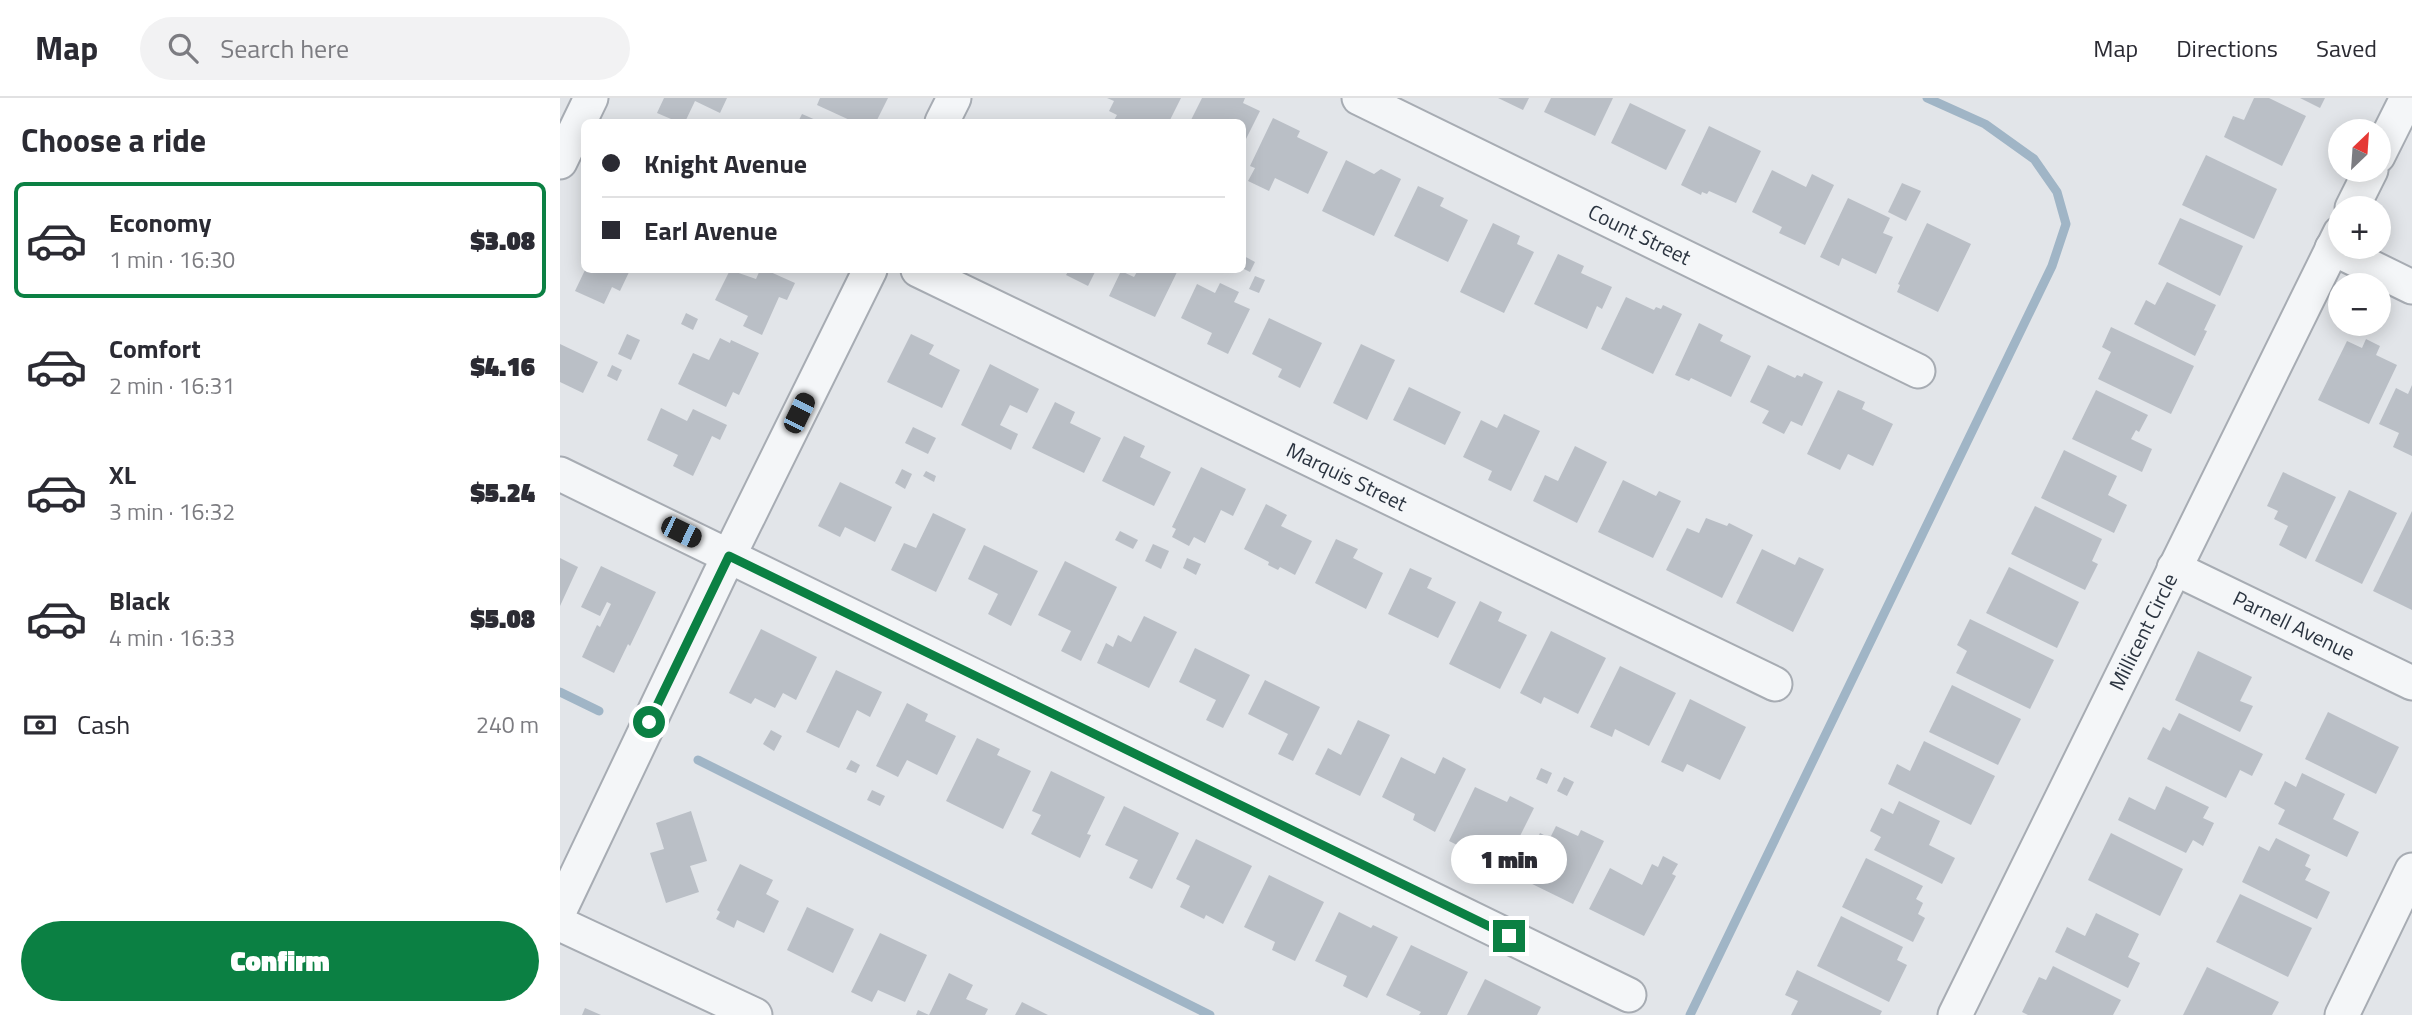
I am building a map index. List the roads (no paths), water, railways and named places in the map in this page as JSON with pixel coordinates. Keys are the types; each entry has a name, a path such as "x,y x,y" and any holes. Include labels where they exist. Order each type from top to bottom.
{"street":[{"path":"560,162 591,98"},
{"path":"944,119 954,98"},
{"name":"Count Street","path":"1359,98 1918,371"},
{"path":"2391,130 2407,98"},
{"name":"Millicent Circle","path":"1955,1015 2328,257"},
{"name":"Millicent Circle","path":"2365,259 2412,288"},
{"path":"560,910 729,556 869,273"},
{"name":"Marquis Street","path":"924,273 1774,684"},
{"path":"560,474 1629,995"},
{"name":"Parnell Avenue","path":"2174,568 2412,683"},
{"path":"2342,1015 2412,870"},
{"path":"560,924 755,1015"}],"waterway":[{"path":"1690,1015 2052,266 2066,224 2057,192 2034,159 1985,124 1927,98"},
{"path":"560,692 599,711"},
{"path":"698,760 1210,1015"}]}
